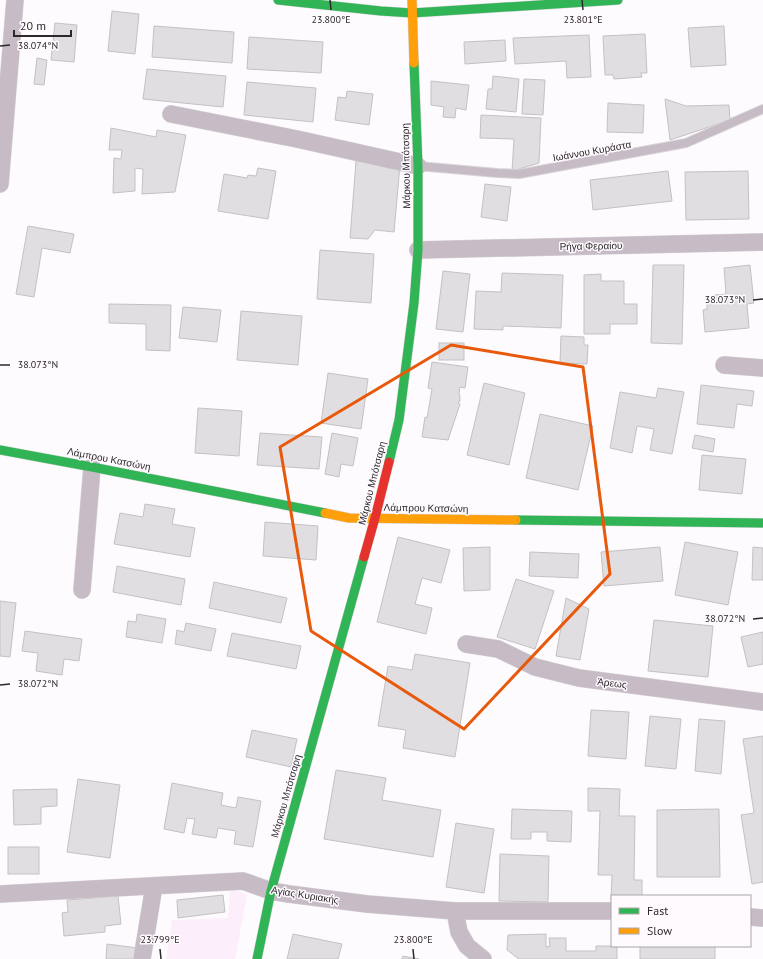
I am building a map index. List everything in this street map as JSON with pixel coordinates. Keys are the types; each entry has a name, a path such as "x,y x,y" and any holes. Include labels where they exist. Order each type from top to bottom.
{"street":[{"path":"0,184 15,0"},
{"path":"278,0 412,13 618,0"},
{"name":"Μάρκου Μπότσαρη","path":"257,959 271,891 375,518 399,420 414,303 418,250 418,166 412,0"},
{"path":"171,114 297,139 418,166"},
{"name":"Ρήγα Φεραίου","path":"418,250 763,242"},
{"path":"724,365 763,368"},
{"name":"Λάμπρου Κατσώνη","path":"0,450 349,518 763,523"},
{"path":"82,590 92,467"},
{"name":"Άρεως","path":"466,644 498,649 535,667 580,678 763,702"},
{"name":"Αγίας Κυριακής","path":"0,894 243,881 271,891 367,904 455,911 611,911"},
{"path":"142,959 154,886"},
{"path":"455,911 459,932 467,946 483,959"},
{"path":"751,916 763,918"}],"lane":[{"name":"Ιωάννου Κυράστα","path":"418,166 519,174 686,143 763,109"}],"highlighted area":[{"path":"451,345 583,367 610,574 464,729 311,631 280,447"}],"shaded area":[{"path":"230,890 236,890 247,895 235,959 166,959 172,920 228,918"}],"building":[{"path":"112,11 139,14 135,54 108,51"},
{"path":"55,23 77,25 74,62 51,60"},
{"path":"154,26 234,32 232,63 152,57"},
{"path":"724,26 726,65 691,67 688,28"},
{"path":"645,34 647,73 641,73 642,77 614,79 613,75 605,75 603,36"},
{"path":"589,35 591,77 567,78 566,61 515,64 513,38"},
{"path":"249,37 323,42 321,73 247,69"},
{"path":"505,40 506,61 465,64 464,42"},
{"path":"37,58 47,60 44,85 34,84"},
{"path":"147,69 226,76 223,107 143,99"},
{"path":"493,76 519,79 516,112 486,109 488,89 492,89"},
{"path":"524,79 545,80 543,115 522,114"},
{"path":"431,81 469,85 466,110 456,108 455,118 443,117 444,107 431,105"},
{"path":"247,82 316,88 313,122 244,115"},
{"path":"347,91 373,94 369,125 335,120 338,97 346,98"},
{"path":"665,99 686,106 729,105 730,120 670,140"},
{"path":"608,103 644,105 643,133 607,132"},
{"path":"481,115 541,118 539,163 512,171 514,139 480,138"},
{"path":"111,128 156,137 157,130 186,135 175,192 142,194 143,169 135,168 135,191 113,193 114,158 121,159 122,150 109,150"},
{"path":"356,161 400,165 394,232 375,230 368,239 350,238"},
{"path":"258,168 276,171 268,219 218,211 224,174 247,178 248,175 256,176"},
{"path":"668,171 672,201 593,210 590,180"},
{"path":"748,171 749,219 686,220 685,172"},
{"path":"485,184 511,187 507,221 481,217"},
{"path":"28,226 74,234 70,253 42,248 34,297 16,294"},
{"path":"320,250 374,254 371,303 317,299"},
{"path":"653,265 684,265 682,344 651,343"},
{"path":"750,265 754,303 747,304 749,328 705,332 703,310 707,309 707,299 715,298 715,295 726,294 724,268"},
{"path":"443,271 470,274 463,332 436,329"},
{"path":"502,273 563,275 561,328 503,326 503,330 474,329 476,291 501,292"},
{"path":"601,274 601,281 624,281 624,304 637,304 637,324 610,324 610,334 584,334 584,275"},
{"path":"109,304 171,305 170,351 146,350 146,324 109,323"},
{"path":"183,307 221,310 217,342 179,338"},
{"path":"241,311 302,316 298,365 237,360"},
{"path":"561,336 584,337 584,345 588,345 587,364 560,363"},
{"path":"439,343 464,343 464,360 439,360"},
{"path":"432,362 468,367 465,388 460,387 460,401 458,403 460,404 448,440 422,437 432,389 428,388"},
{"path":"328,373 368,379 361,429 321,423"},
{"path":"484,383 525,393 509,465 467,455"},
{"path":"701,385 754,391 752,406 737,404 734,428 697,424"},
{"path":"658,388 684,392 672,454 650,450 654,429 637,426 632,453 610,448 620,392 656,398"},
{"path":"198,408 242,411 239,456 195,453"},
{"path":"540,414 593,426 578,490 526,478"},
{"path":"260,433 322,437 319,469 257,465"},
{"path":"332,433 358,438 353,466 341,464 339,477 325,474"},
{"path":"695,435 715,439 713,452 692,448"},
{"path":"702,455 746,459 742,494 699,490"},
{"path":"145,504 175,509 172,524 195,528 190,557 114,544 120,513 143,517"},
{"path":"265,522 318,526 316,560 263,556"},
{"path":"398,537 450,550 441,583 422,578 415,604 432,608 426,634 377,622"},
{"path":"685,542 738,552 728,605 675,595"},
{"path":"490,547 490,590 464,591 463,548"},
{"path":"660,547 663,581 604,586 601,552"},
{"path":"753,547 763,548 763,580 752,580"},
{"path":"530,552 579,554 578,578 529,576"},
{"path":"117,566 185,579 181,605 113,592"},
{"path":"516,579 554,591 535,649 497,637"},
{"path":"214,582 287,598 281,623 209,608"},
{"path":"566,598 589,609 580,660 556,656"},
{"path":"0,601 16,603 10,657 0,656"},
{"path":"137,614 166,619 162,643 126,637 128,621 136,622"},
{"path":"654,620 713,626 708,677 648,671"},
{"path":"186,623 216,629 211,651 175,644 177,630 184,632"},
{"path":"25,631 82,639 79,661 64,659 62,675 36,671 38,653 22,651"},
{"path":"763,632 763,664 748,667 741,637"},
{"path":"232,633 301,646 296,669 227,656"},
{"path":"415,654 470,663 455,757 403,748 406,730 378,726 388,666 412,670"},
{"path":"591,710 629,712 626,759 588,756"},
{"path":"650,716 681,719 676,769 645,766"},
{"path":"699,719 725,721 721,774 695,771"},
{"path":"252,730 297,739 291,767 246,757"},
{"path":"763,736 763,882 752,884 741,815 754,813 743,739"},
{"path":"336,770 386,778 382,800 441,810 433,857 324,839"},
{"path":"78,779 120,785 110,858 67,852"},
{"path":"172,783 223,793 221,805 236,808 238,797 261,801 253,847 234,844 236,831 218,828 216,838 192,834 195,819 187,818 184,833 164,829"},
{"path":"588,788 620,789 619,816 635,816 634,880 642,880 642,895 611,895 612,875 598,875 600,811 588,811"},
{"path":"57,789 57,806 41,807 41,824 14,825 13,790"},
{"path":"512,809 572,811 571,842 547,841 547,832 531,832 531,839 511,839"},
{"path":"719,809 720,877 657,877 657,810"},
{"path":"456,823 494,829 484,893 446,887"},
{"path":"8,847 39,847 39,874 8,874"},
{"path":"500,854 549,856 548,902 499,901"},
{"path":"223,895 225,912 178,918 177,900"},
{"path":"118,896 121,924 105,926 105,932 64,936 62,913 68,912 67,900"},
{"path":"293,934 342,944 338,959 287,959"},
{"path":"546,934 546,947 550,946 549,938 566,938 566,951 596,951 596,946 617,947 617,959 519,959 507,950 508,935"},
{"path":"107,944 138,948 136,959 106,959"},
{"path":"640,947 715,947 715,959 640,959"},
{"path":"403,956 419,959 402,959"}],"traffic: fast":[{"path":"278,0 412,13 618,0"},
{"path":"389,462 399,420 414,303 418,250 418,166 414,63"},
{"path":"0,450 325,513"},
{"path":"516,520 763,523"},
{"path":"257,959 271,891 364,557"}],"traffic: slow":[{"path":"412,0 414,63"},
{"path":"325,513 349,518 516,520"}],"traffic: jam":[{"path":"364,557 389,462"}]}
